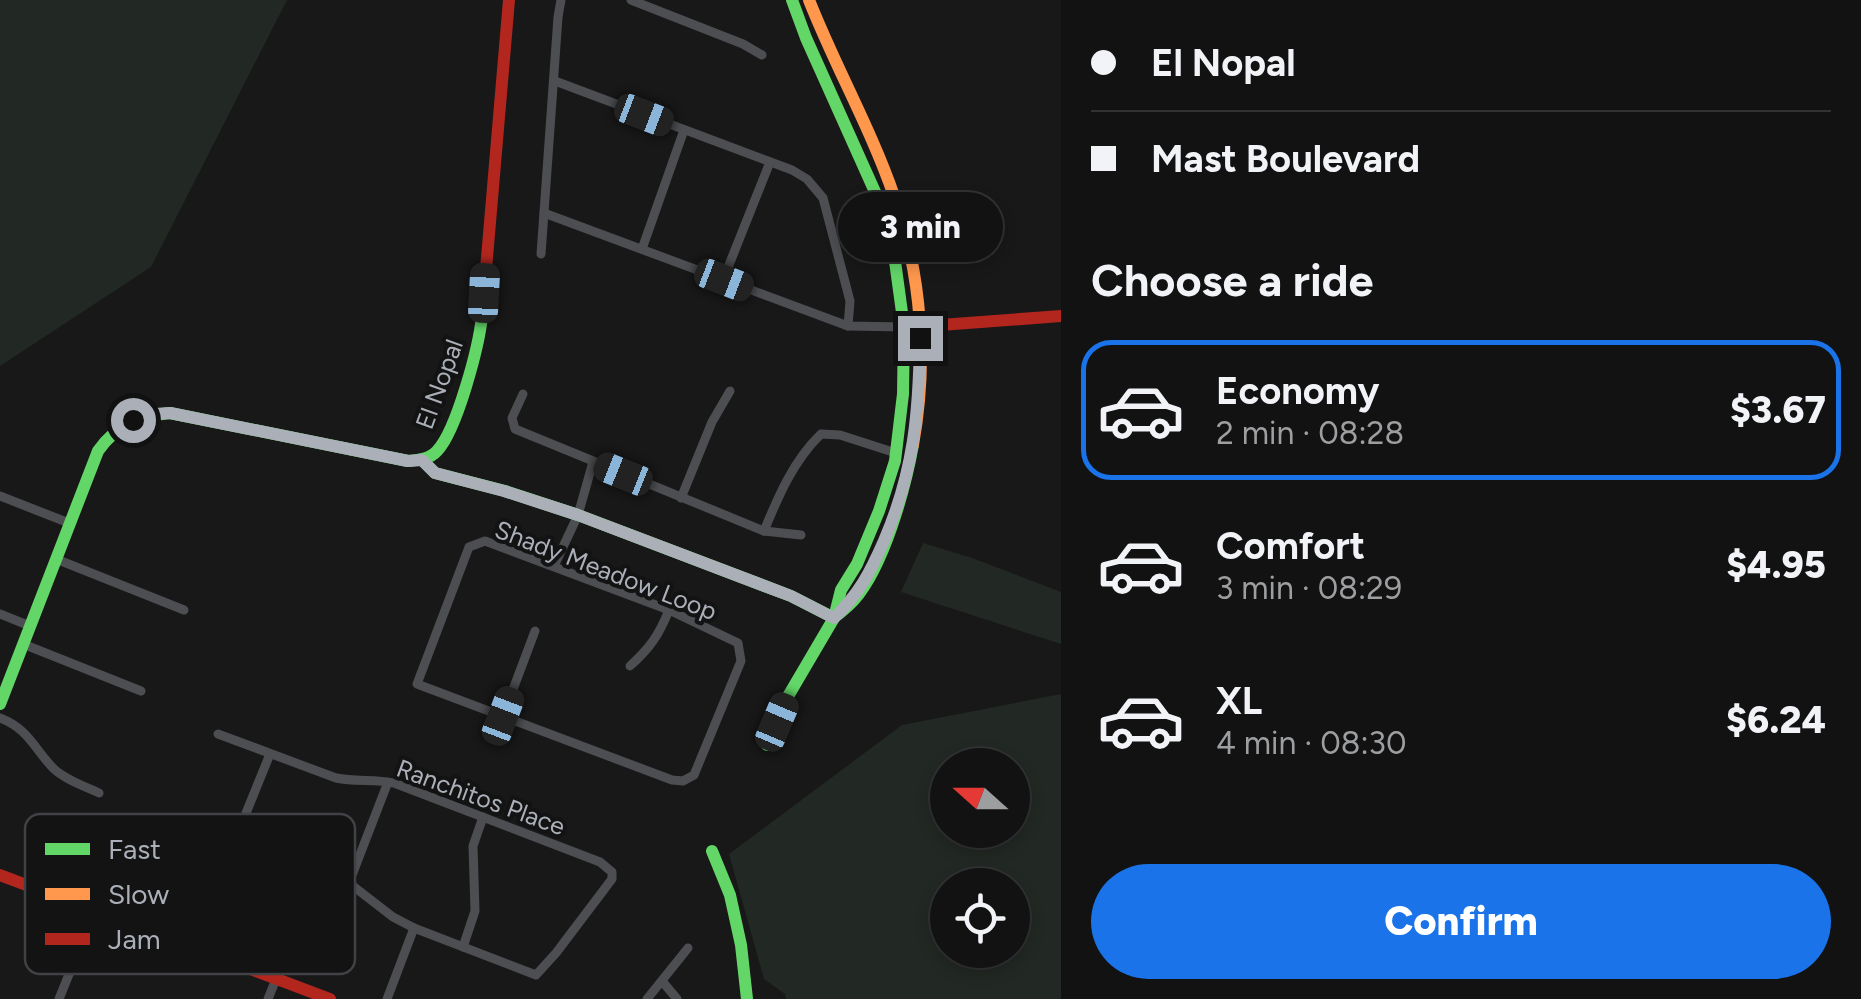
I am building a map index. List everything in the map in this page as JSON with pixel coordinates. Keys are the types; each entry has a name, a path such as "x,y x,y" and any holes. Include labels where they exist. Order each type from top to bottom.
{"street":[{"name":"El Nopal","path":"0,704 98,451 105,440 133,420 175,414 408,461 422,460 441,446 463,398 482,322 509,0"},
{"path":"542,254 562,0"},
{"path":"631,0 762,55"},
{"path":"767,746 787,698 834,618 854,599 870,572 895,514 910,464 920,398 920,326 910,251 894,196 811,4 795,7 880,203 894,254 904,327 903,394 896,453 879,511 857,564 841,590 834,618"},
{"path":"555,80 800,174 824,198 850,302 848,326"},
{"path":"642,249 684,130"},
{"path":"724,280 770,162"},
{"path":"544,213 848,326 904,327 1061,316"},
{"path":"682,498 712,422 730,391"},
{"path":"523,394 512,418 514,429 764,532 801,535"},
{"path":"764,532 781,489 821,434 896,453"},
{"path":"422,460 435,473 578,515 791,596 834,618"},
{"path":"554,566 578,515 594,462"},
{"path":"0,496 69,523"},
{"name":"Shady Meadow Loop","path":"485,541 554,566 669,610 738,643 742,661 694,774 684,781 672,780 418,684 469,546 485,541"},
{"path":"56,560 184,610"},
{"path":"630,666 660,634 669,610"},
{"path":"0,614 30,626"},
{"path":"503,716 536,631"},
{"path":"23,644 141,691"},
{"path":"0,718 24,730 57,772 99,793"},
{"name":"Ranchitos Place","path":"218,734 336,778 388,782 600,862 612,872 612,879 536,975 462,947"},
{"path":"246,814 270,754"},
{"path":"355,867 388,782"},
{"path":"355,888 392,917 462,947 475,911 472,846 483,817"},
{"path":"712,851 730,894 747,999"},
{"path":"0,874 25,884"},
{"path":"387,999 414,928"},
{"path":"647,999 688,948"},
{"path":"59,999 69,974"},
{"path":"263,974 330,999"},
{"path":"268,999 276,979"},
{"path":"662,981 678,999"}],"shaded area":[{"path":"0,0 287,0 151,267 0,366"},
{"path":"923,543 1061,592 1061,644 901,592"},
{"path":"1061,694 1061,999 786,999 785,994 764,979 729,854 902,725"}],"traffic: fast":[{"path":"767,745 787,698 834,618 841,590 857,564 879,511 895,461 903,394 904,327 894,254 880,203 792,0"},
{"path":"0,704 98,451 112,435 138,419 170,413 408,461 424,459 437,451 452,425 472,366 482,316"},
{"path":"836,616 854,600 875,568 899,504 913,445"},
{"path":"422,460 435,473 578,515 791,596 834,618"},
{"path":"712,851 730,895 747,999"}],"traffic: slow":[{"path":"809,0 885,171 911,257 921,351 913,445"}],"traffic: jam":[{"path":"482,316 509,0"},
{"path":"914,327 1061,316"},
{"path":"0,875 25,884"},
{"path":"263,974 330,999"}],"route":[{"path":"133,420 170,413 408,461 422,460 435,473 578,515 791,596 834,618 854,599 870,572 895,514 910,464 920,398 920,338"}]}
